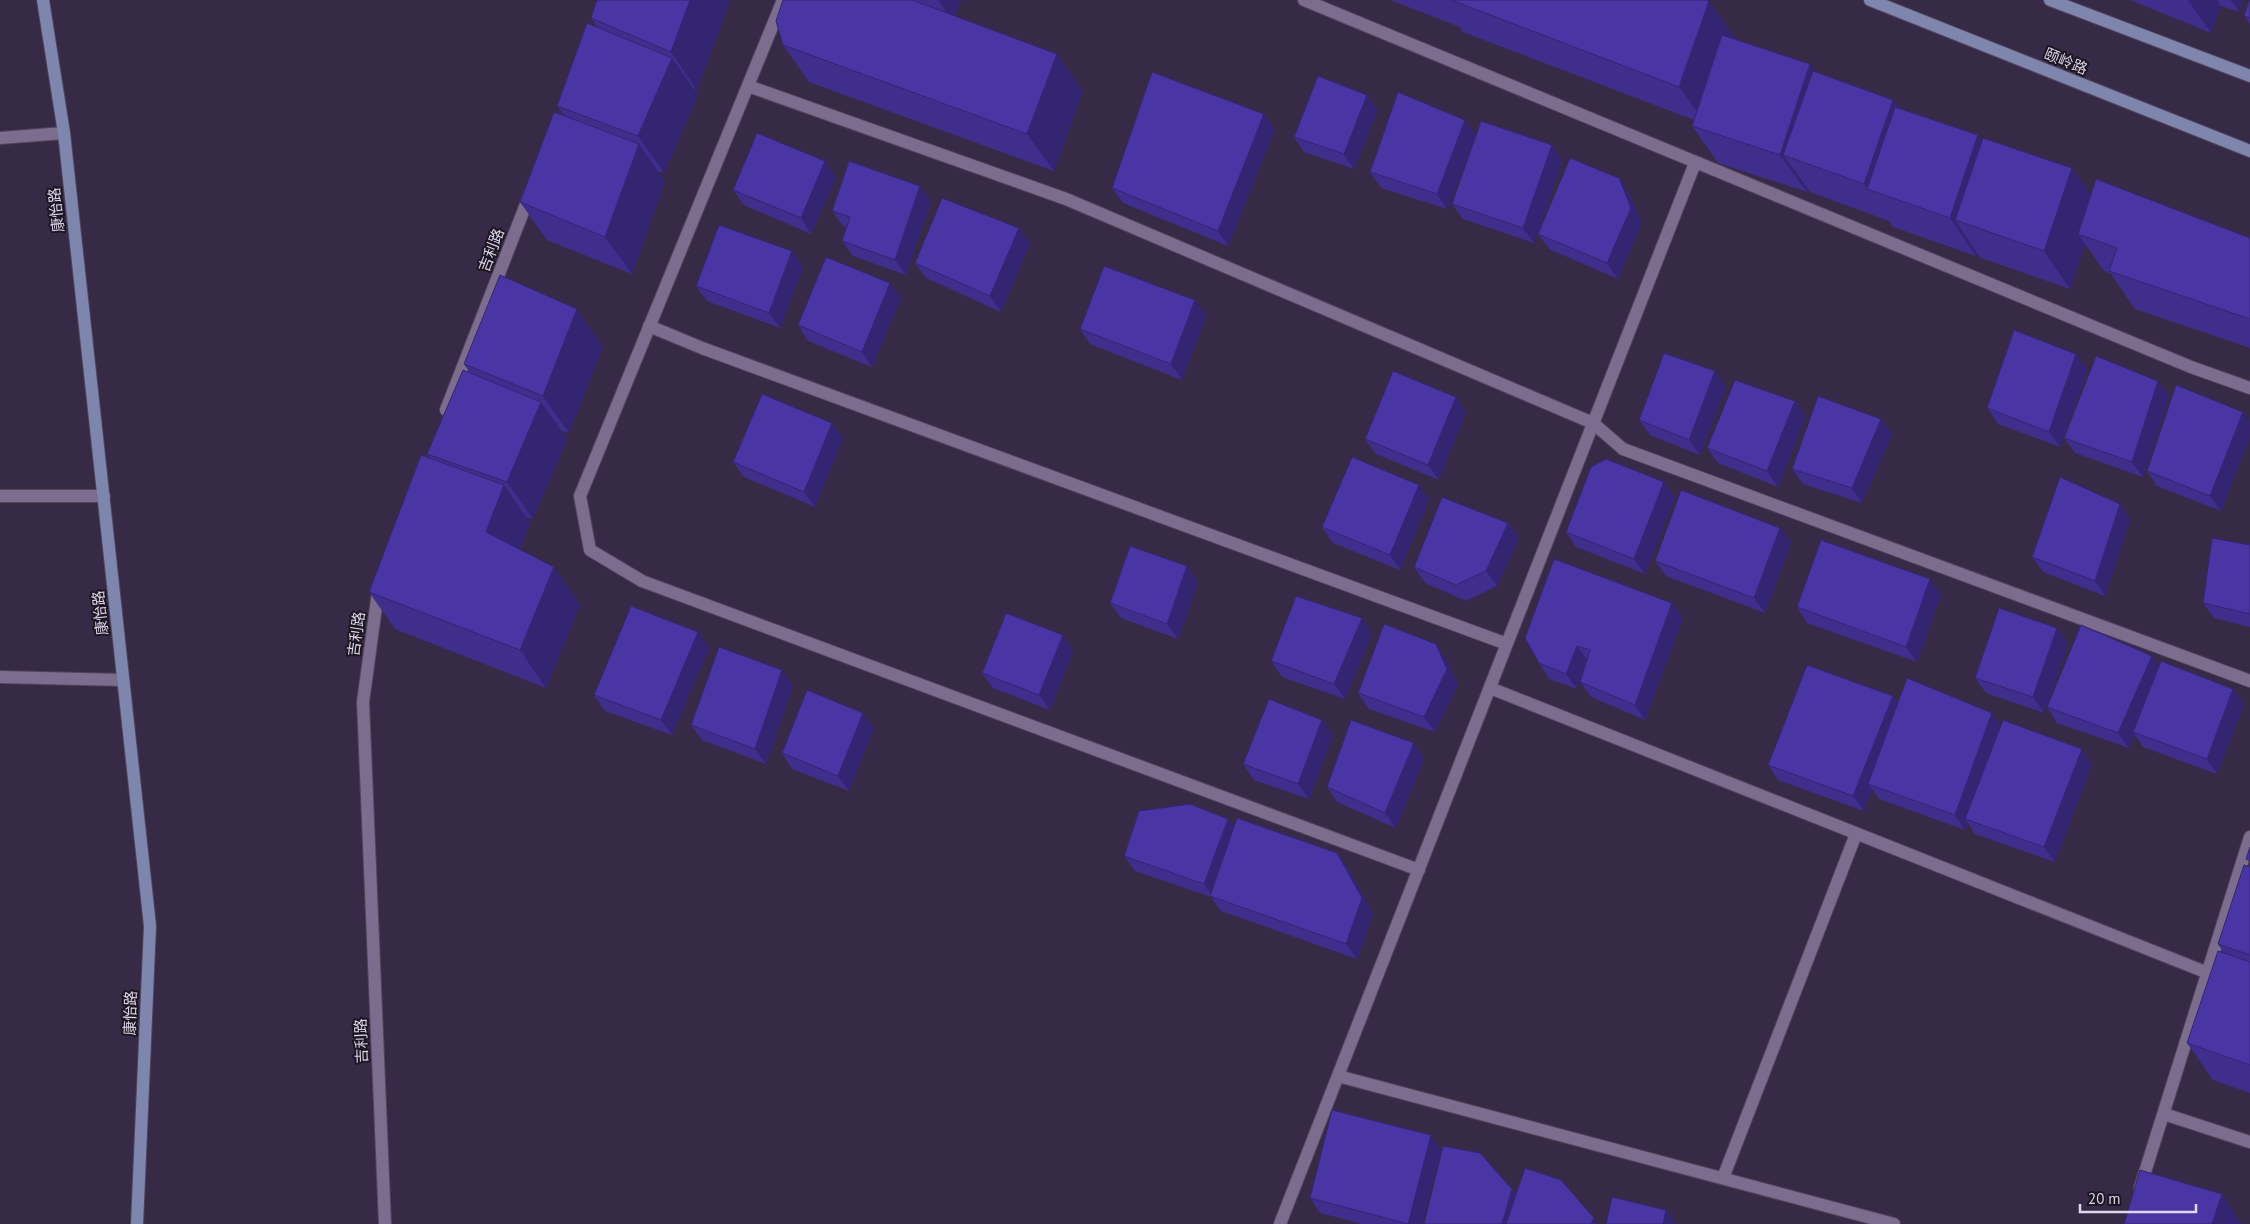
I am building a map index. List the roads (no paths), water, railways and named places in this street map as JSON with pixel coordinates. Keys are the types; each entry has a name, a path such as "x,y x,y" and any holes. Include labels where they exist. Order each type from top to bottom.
{"street":[{"name":"康怡路","path":"43,0 64,133 150,926 137,1224"},
{"path":"783,0 580,496 590,550 642,581 1419,870"},
{"path":"1304,0 2191,367 2250,388"},
{"name":"颐岭路","path":"1870,0 2250,151"},
{"path":"2050,0 2250,76"},
{"path":"748,86 1066,199 1593,423 1623,449 2250,682"},
{"path":"0,138 64,133"},
{"path":"1280,1224 1695,163"},
{"name":"吉利路","path":"444,418 533,186"},
{"path":"649,326 702,348 1507,644"},
{"path":"0,496 104,496"},
{"name":"吉利路","path":"382,575 379,584 363,702 385,1224"},
{"path":"0,678 123,680"},
{"path":"1490,688 2208,973"},
{"path":"1723,1178 1856,834"},
{"path":"2137,1196 2250,837"},
{"path":"1338,1076 1894,1224"},
{"path":"2164,1114 2250,1142"}]}
